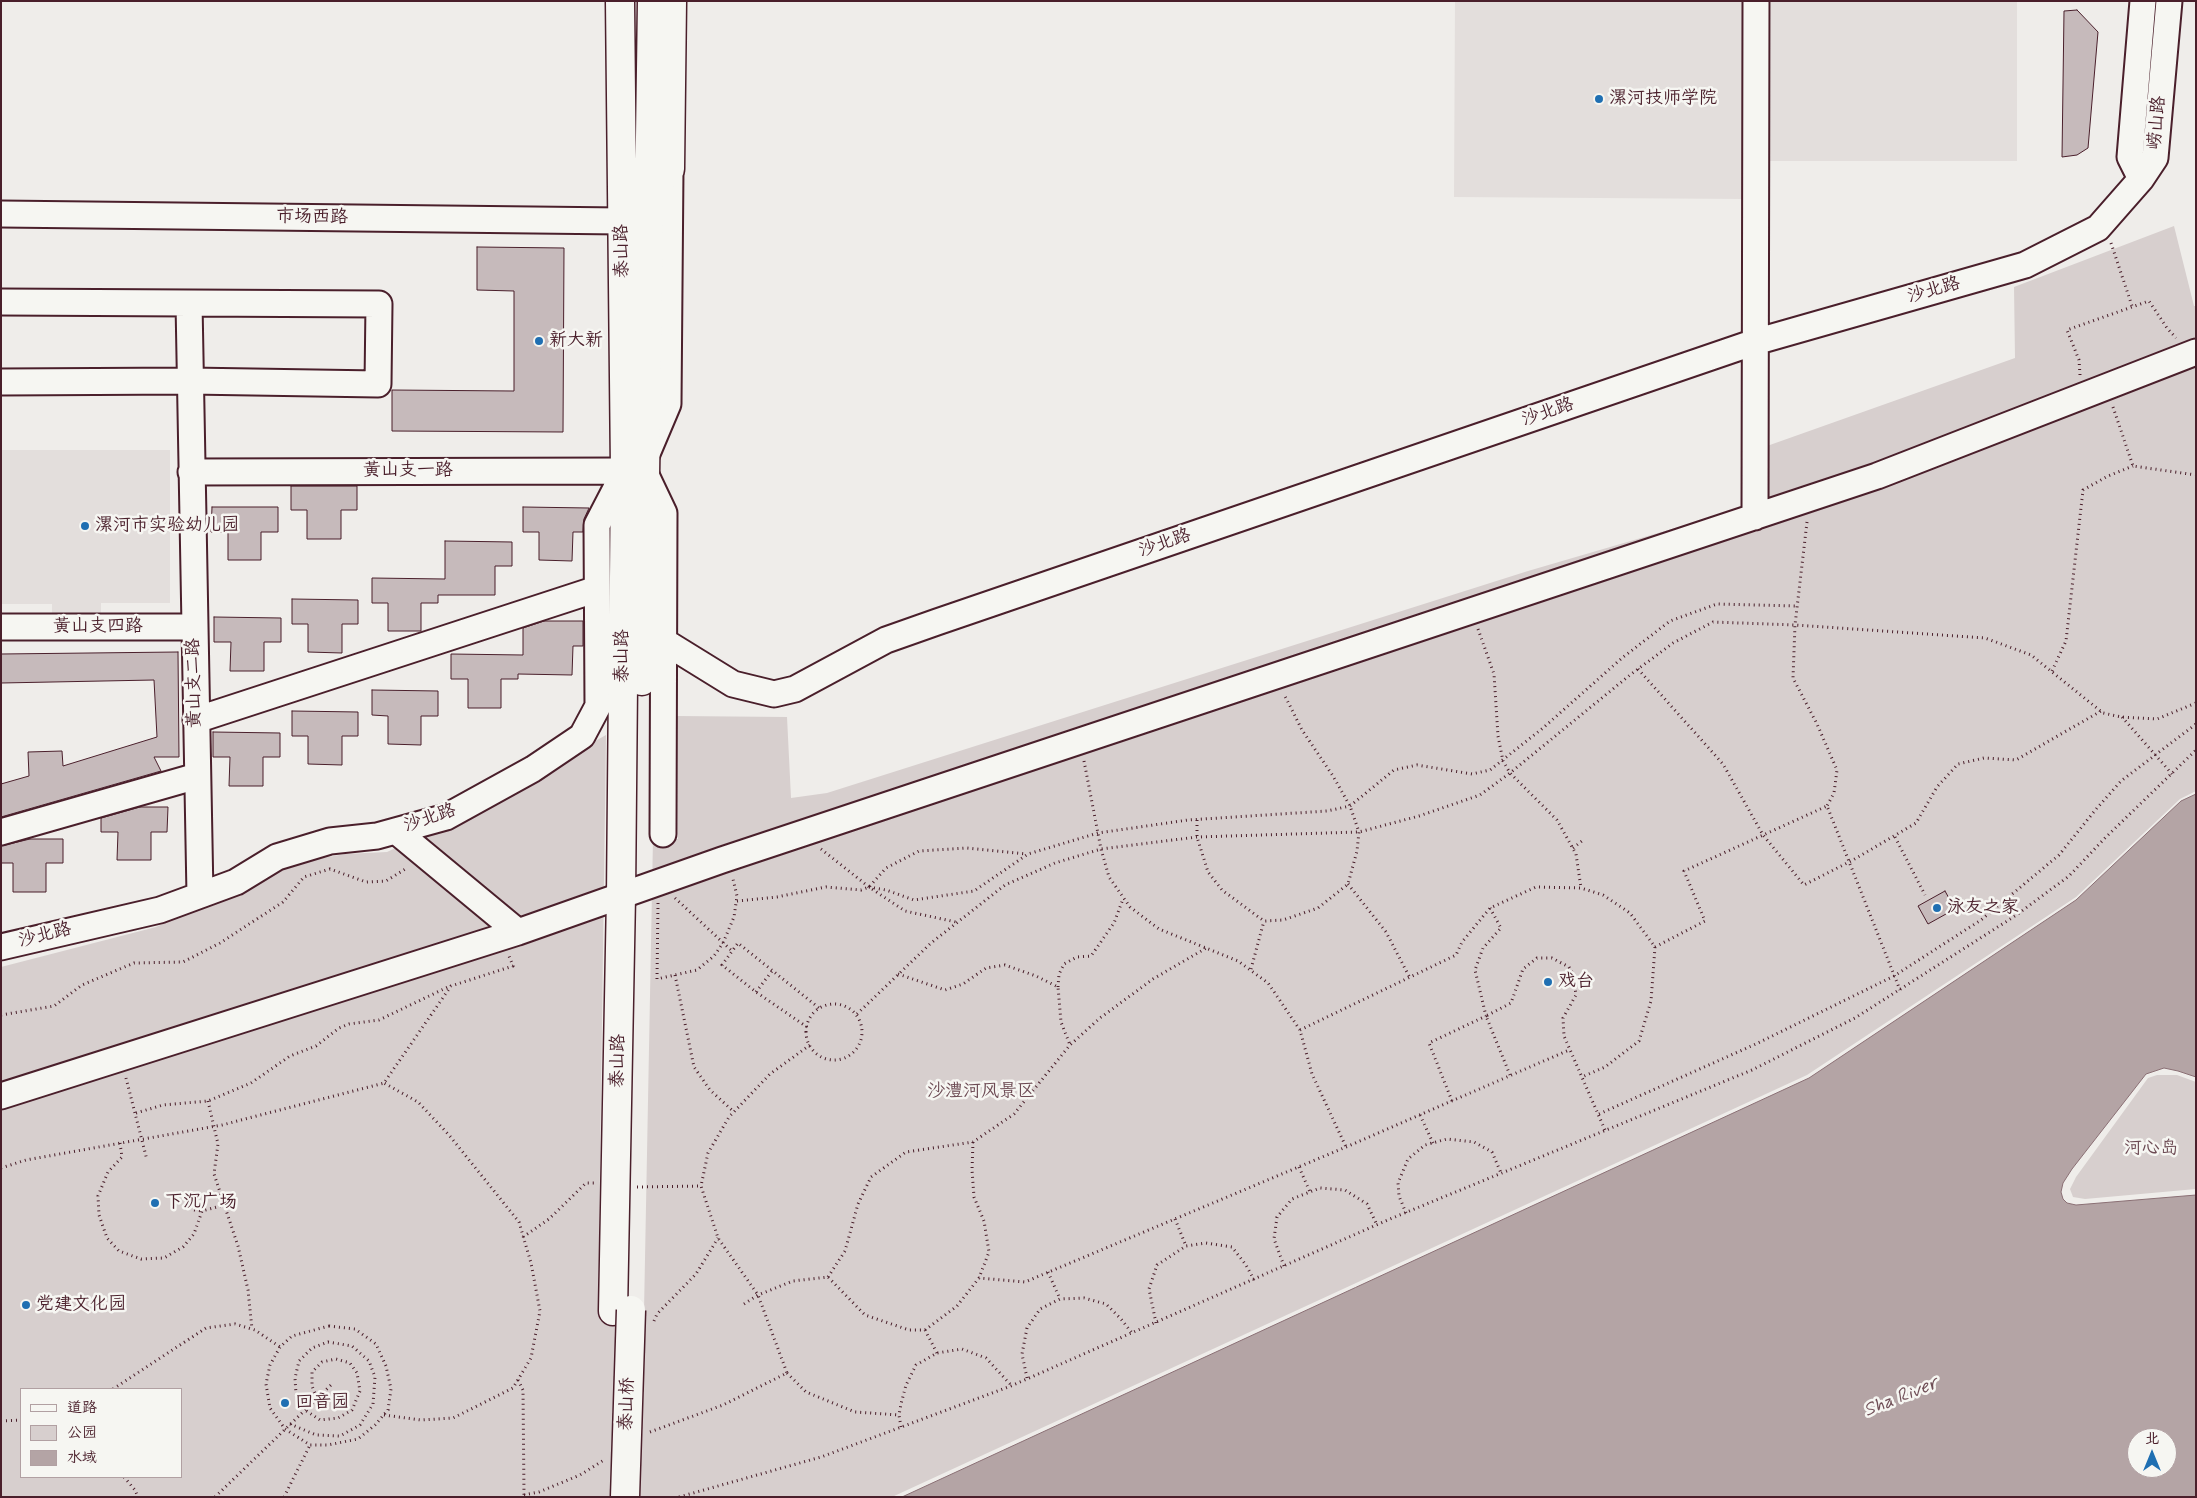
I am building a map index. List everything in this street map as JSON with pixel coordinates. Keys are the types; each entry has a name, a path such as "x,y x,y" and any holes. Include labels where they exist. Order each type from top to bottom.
{"main road":[{"name":"泰山路","path":"620,1 622,221 638,467"},
{"name":"泰山路","path":"622,1310 633,1187 640,889 638,467 649,195 652,1"},
{"path":"649,195 670,169 672,1"},
{"name":"泰山路","path":"622,1310 640,889"},
{"name":"泰山桥","path":"607,1497 622,1310"},
{"name":"泰山桥","path":"622,1310 625,1497"}],"street":[{"path":"1755,517 1756,1"},
{"name":"崂山路","path":"2143,1 2130,157 2141,179 2155,158 2169,1"},
{"name":"沙北路","path":"1,947 160,910 236,882 277,857 330,842 377,836 446,817 533,769 582,736 598,706 597,525 638,467 668,404 670,169"},
{"name":"沙北路","path":"665,642 733,684 774,694 795,690 886,640 937,622 1756,342 2025,266 2098,228 2141,179"},
{"name":"市场西路","path":"1,214 622,221"},
{"path":"1,302 379,304 378,384 190,381 1,382"},
{"name":"黄山支二路","path":"189,303 200,895"},
{"path":"1,1096 119,1058 513,943 640,889 1877,476 2193,353"},
{"path":"638,467 664,512 665,642 662,834"},
{"name":"黄山支一路","path":"191,472 638,467"},
{"path":"196,720 597,589"},
{"name":"黄山支四路","path":"1,627 194,627"},
{"path":"1,832 197,776"},
{"path":"396,831 425,855 513,943"}],"path":[{"path":"2110,239 2132,306"},
{"path":"2082,396 2079,360 2067,330 2149,301 2167,328 2193,353"},
{"path":"2106,387 2133,466"},
{"path":"2052,671 2066,641 2083,490 2108,476 2133,466 2196,475"},
{"path":"1656,947 1705,921 1684,871 1826,806 1834,793 1837,770 1817,724 1793,678 1795,625 1810,499"},
{"path":"869,887 886,890 914,900 974,891 1028,854 1098,833 1197,820 1327,811 1350,806 1394,770 1417,765 1472,774 1490,770 1543,728 1622,658 1670,621 1717,604 1798,606"},
{"path":"1471,611 1494,674 1498,736 1503,761 1510,774 1557,820 1576,854 1581,888"},
{"path":"857,1014 956,922 1005,885 1056,863 1101,849 1197,837 1359,832 1419,816 1480,795 1510,774 1638,669 1673,644 1713,622 1795,625 1985,638 2031,655 2101,711 2121,717 2157,719 2196,704"},
{"path":"1638,669 1723,764 1763,836 1804,885 1849,862 1916,823 1937,787 1958,764 1984,758 2016,760 2101,711"},
{"path":"1197,820 1197,837 1208,872 1222,890 1264,921 1283,920 1318,908 1348,884 1357,851 1359,832 1350,806 1302,730 1276,676"},
{"path":"2121,717 2172,774"},
{"path":"1599,1114 1758,1042 1894,976 1981,920 2059,855 2096,808 2122,781 2196,724"},
{"path":"1079,741 1101,849 1109,877 1130,907 1159,929 1208,947 1251,969 1268,983 1300,1030 1312,1074 1346,1147"},
{"path":"679,1497 822,1457 1011,1386 1406,1212 1752,1070 1855,1018 2015,916 2069,876 2105,838 2196,750"},
{"path":"1826,806 1900,990"},
{"path":"802,834 869,887 905,911 956,922"},
{"path":"1894,837 1925,895"},
{"path":"1573,848 1582,841"},
{"path":"737,901 777,898 826,887 861,890 869,887 886,868 920,851 967,848 1028,854"},
{"path":"1,1015 54,1006 82,985 134,963 183,962 220,943 283,902 304,877 330,868 366,882 386,881 425,855"},
{"path":"640,889 658,979 697,970 714,956 723,943 734,917 737,901 728,859"},
{"path":"1348,884 1386,932 1410,978"},
{"path":"1300,1030 1456,955 1462,942 1490,908 1536,887 1581,888 1603,895 1630,913 1656,947 1651,1001 1639,1041 1605,1067 1582,1077"},
{"path":"640,889 723,943 732,951"},
{"path":"1070,1045 1061,1022 1058,988 1059,974 1064,964 1077,957 1091,956 1114,923 1124,898"},
{"path":"1490,908 1501,928 1483,948 1475,970 1486,1016 1510,1075"},
{"path":"1251,969 1264,921"},
{"path":"136,1113 163,1105 208,1101 251,1084 290,1056 316,1046 339,1028 349,1024 379,1020 451,986 513,966 513,943"},
{"path":"807,1027 756,992 722,965 738,943 820,1008"},
{"path":"744,1304 758,1295 793,1282 828,1277 845,1251 858,1204 871,1177 906,1152 973,1142 1014,1114 1070,1045 1100,1018 1153,979 1208,947"},
{"path":"1452,1101 1428,1043 1511,1003 1523,969 1537,958 1552,958 1569,967 1573,974 1576,995 1563,1018 1564,1036 1605,1130"},
{"path":"898,974 945,990 963,984 986,968 1005,966 1036,976 1058,988"},
{"path":"756,992 772,971"},
{"path":"675,975 694,1068 710,1090 734,1112"},
{"path":"1,1168 26,1160 215,1126 384,1083 451,986"},
{"path":"835,1003 851,1008 857,1014 861,1022 862,1038 859,1046 846,1057 830,1059 815,1052 810,1045 807,1027 813,1013 820,1008 835,1003"},
{"path":"810,1045 770,1074 728,1117 708,1153 701,1186 718,1238 758,1295 788,1373 806,1392 855,1412 899,1415"},
{"path":"979,1278 1025,1282 1346,1147 1569,1050"},
{"path":"119,1058 136,1113 147,1160"},
{"path":"384,1083 418,1102 449,1135 519,1222 531,1263 540,1311 530,1358 513,1388 453,1418 421,1420 384,1415"},
{"path":"208,1101 218,1144 214,1174 238,1246 248,1290 252,1329"},
{"path":"1420,1115 1432,1143"},
{"path":"1406,1212 1399,1196 1398,1183 1408,1159 1425,1145 1447,1138 1474,1142 1492,1152 1501,1173"},
{"path":"828,1277 865,1315 909,1330 925,1330 957,1306 979,1278 989,1252 984,1221 974,1197 972,1170 973,1142"},
{"path":"120,1143 122,1157 108,1172 98,1196 98,1215 107,1238 119,1251 141,1259 164,1258 183,1247 194,1234 202,1211"},
{"path":"1299,1166 1310,1192"},
{"path":"524,1237 549,1219 586,1183"},
{"path":"633,1187 701,1186"},
{"path":"1284,1266 1274,1239 1277,1217 1292,1199 1320,1188 1345,1190 1367,1204 1377,1225"},
{"path":"194,1210 202,1211 224,1205"},
{"path":"1175,1219 1186,1246"},
{"path":"652,1327 657,1314 696,1274 718,1238"},
{"path":"1156,1323 1149,1289 1157,1265 1186,1246 1206,1243 1232,1246 1254,1280"},
{"path":"1048,1272 1060,1299"},
{"path":"1027,1378 1022,1354 1027,1328 1040,1310 1060,1299 1084,1298 1106,1304 1122,1319 1132,1333"},
{"path":"115,1388 206,1328 235,1324 252,1329 280,1347"},
{"path":"329,1326 356,1329 376,1344 386,1366 391,1389 388,1410 358,1439 328,1445 310,1446 285,1429 270,1408 266,1384 270,1365 280,1347 292,1336 308,1330 329,1326"},
{"path":"925,1330 937,1353"},
{"path":"290,1424 316,1435 340,1436 360,1425 373,1404 375,1378 369,1361 352,1346 328,1342 312,1348 298,1361 294,1378 296,1394 305,1410 320,1420 338,1418 352,1410 360,1391 358,1373 350,1363 336,1358 322,1362 312,1372 312,1386 317,1398"},
{"path":"901,1426 899,1415 906,1385 916,1365 937,1353 962,1349 986,1358 1011,1386"},
{"path":"646,1433 724,1406 788,1373"},
{"path":"517,1380 523,1390 522,1496 539,1492 580,1475 605,1459"},
{"path":"215,1497 332,1384"},
{"path":"1,1422 20,1420"},
{"path":"284,1497 310,1446"},
{"path":"125,1478 135,1490 138,1497"}],"shaded area":[{"name":"漯河技师学院","path":"1455,1 1744,1 1743,199 1454,197"},
{"path":"1771,1 2017,1 2017,161 1770,161"},
{"name":"漯河市实验幼儿园","path":"1,450 170,450 170,603 101,603 101,620 52,620 52,604 1,604"}],"green space":[{"name":"沙澧河风景区","path":"2174,226 2194,306 2196,306 2196,791 2180,799 2076,897 1807,1075 892,1497 1,1497 1,967 156,927 295,863 345,854 387,852 447,824 606,735 598,1310 644,1311 653,838 678,839 677,716 787,717 791,798 827,793 1528,571 1764,502 1767,446 2015,358 2014,287"},
{"name":"河心岛","path":"2157,1075 2177,1075 2196,1082 2196,1189 2085,1199 2073,1197 2070,1189 2076,1177 2148,1078"}],"water":[{"name":"Sha River","path":"2196,794 2196,1077 2164,1068 2146,1074 2072,1169 2063,1183 2061,1192 2063,1199 2067,1203 2076,1205 2196,1195 2196,1497 902,1497 1809,1078 2076,900 2181,801"}],"building":[{"path":"2077,10 2098,32 2088,148 2077,155 2062,157 2064,11"},
{"name":"新大新","path":"477,247 564,248 563,432 392,431 392,390 514,391 514,291 477,290"},
{"path":"291,486 357,486 357,510 341,510 341,539 307,539 307,510 291,510"},
{"path":"212,507 278,507 278,532 261,532 261,560 228,560 228,532 211,532"},
{"path":"523,507 589,508 584,519 583,532 573,532 572,561 539,560 539,532 523,532"},
{"path":"445,541 512,542 512,566 495,566 495,595 438,595 438,603 421,603 421,631 388,631 388,603 372,603 372,578 445,579"},
{"path":"292,599 358,600 358,624 342,624 342,653 308,652 308,624 292,624"},
{"path":"214,617 281,618 281,642 264,642 264,671 230,671 231,642 214,642"},
{"path":"544,621 583,621 583,646 573,646 572,675 518,674 518,679 501,679 501,708 468,708 468,679 451,679 451,654 523,655 523,628"},
{"path":"178,652 179,757 154,757 161,771 1,817 1,784 29,776 28,752 62,751 63,766 157,737 154,680 1,683 1,654"},
{"path":"372,690 438,691 438,716 421,716 421,745 388,744 388,716 372,715"},
{"path":"292,711 358,712 358,736 342,736 342,765 308,764 308,736 292,736"},
{"path":"213,732 280,733 280,757 263,757 263,786 229,786 230,757 213,757"},
{"path":"140,807 168,807 167,832 151,832 151,860 117,860 118,832 101,832 101,818"},
{"path":"30,839 63,839 63,863 46,863 46,892 13,892 13,863 1,863 1,846"},
{"name":"泳友之家","path":"1945,891 1955,909 1928,924 1918,906"}],"place":[{"name":"漯河技师学院","path":"1599,99"},
{"name":"新大新","path":"539,341"},
{"name":"漯河市实验幼儿园","path":"85,526"},
{"name":"泳友之家","path":"1937,908"},
{"name":"戏台","path":"1548,982"},
{"name":"下沉广场","path":"155,1203"},
{"name":"党建文化园","path":"26,1305"},
{"name":"回音园","path":"285,1403"}]}
